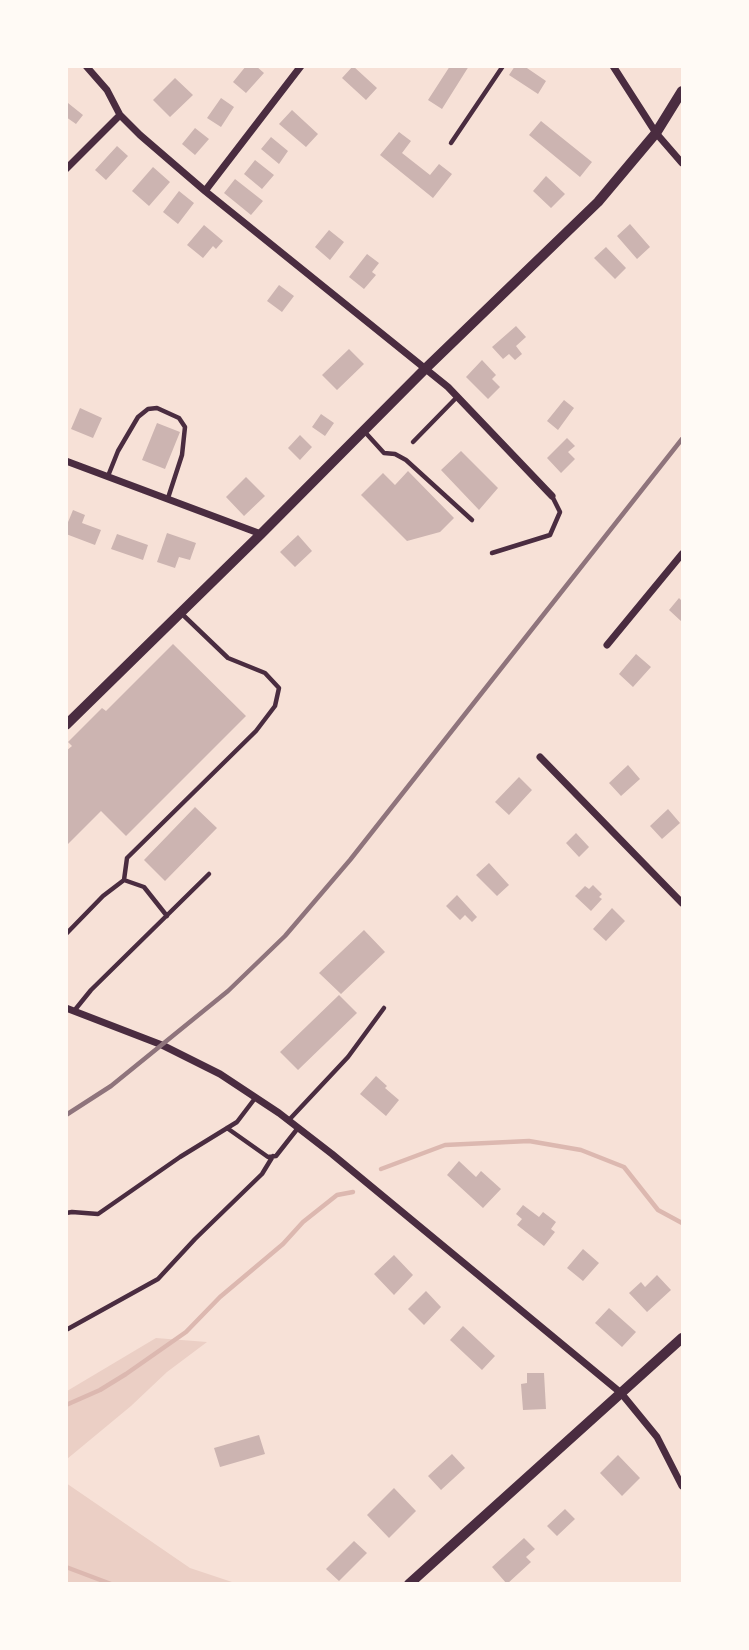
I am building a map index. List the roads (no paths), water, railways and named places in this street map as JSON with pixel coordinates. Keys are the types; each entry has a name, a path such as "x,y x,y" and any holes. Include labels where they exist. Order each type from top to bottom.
{"street":[{"path":"86,66 107,90 120,114 140,135 457,397 552,496"},
{"path":"205,191 301,66"},
{"path":"612,66 656,132 682,163"},
{"path":"66,725 72,712 181,613 425,369 598,202 656,132 682,91"},
{"path":"66,169 120,114"},
{"path":"66,461 261,534"},
{"path":"607,645 682,555"},
{"path":"540,757 682,903"},
{"path":"71,1009 162,1045 220,1074 298,1128 621,1393 657,1437 682,1486"},
{"path":"409,1584 682,1338"}],"lane":[{"path":"452,143 503,66"},
{"path":"413,442 457,397"},
{"path":"108,476 118,451 138,417 148,409 157,408 179,418 185,427 182,455 168,498"},
{"path":"364,430 384,453 395,454 406,460 472,520"},
{"path":"492,553 550,535 560,512 552,496"},
{"path":"66,934 103,896 124,880 127,858 256,731 275,706 279,688 265,673 228,658 181,613"},
{"path":"71,1009 209,874"},
{"path":"124,880 144,887 167,916"},
{"path":"288,1121 348,1057 384,1008"},
{"path":"66,1213 98,1214 237,1122 256,1097"},
{"path":"227,1128 268,1157 276,1156 298,1128"},
{"path":"66,1329 158,1279 262,1174 273,1156"}],"waterway":[{"path":"381,1169 445,1145 529,1141 581,1150 624,1167 658,1210 682,1223"},
{"path":"66,1405 100,1390 186,1332 220,1297 283,1244 303,1222 337,1195 353,1192"},
{"path":"66,1567 111,1584"}],"railway":[{"path":"66,1115 111,1086 228,991 285,936 350,860 682,439"}]}
